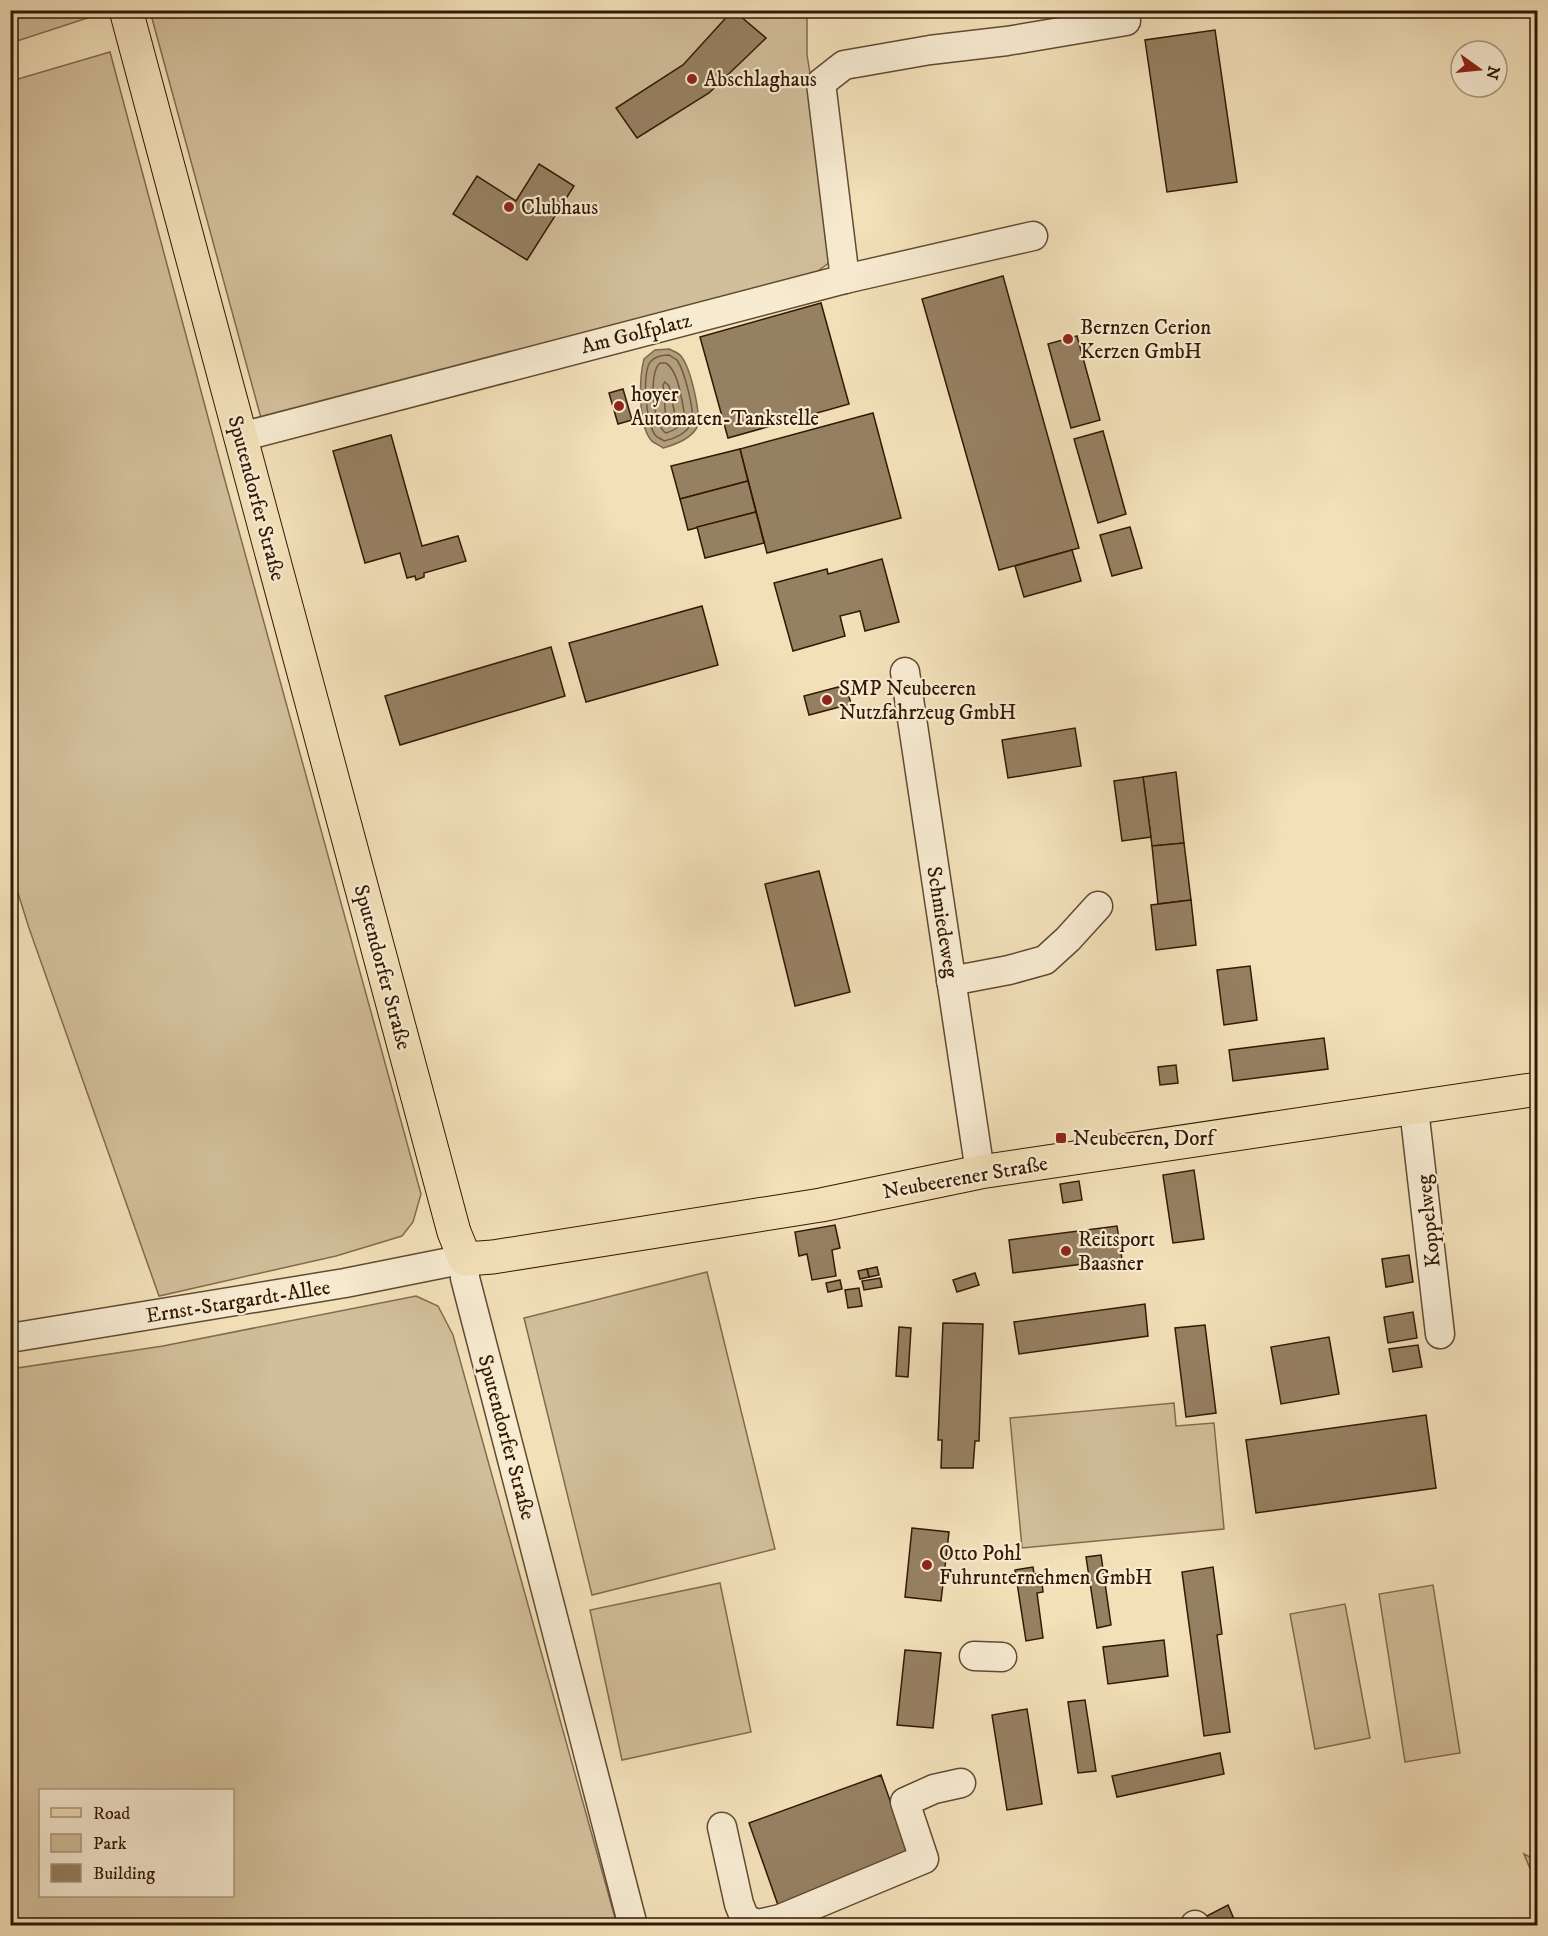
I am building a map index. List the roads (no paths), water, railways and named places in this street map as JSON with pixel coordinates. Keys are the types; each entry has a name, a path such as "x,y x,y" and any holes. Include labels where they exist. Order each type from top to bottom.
{"main road":[{"name":"Sputendorfer Straße","path":"126,10 454,1232 465,1258"},
{"name":"Neubeerener Straße","path":"465,1258 493,1257 821,1205 980,1172 1538,1089"}],"street":[{"path":"845,279 821,83 844,65 1126,21"},
{"name":"Am Golfplatz","path":"241,438 845,279 1033,236"},
{"name":"Schmiedeweg","path":"905,672 980,1172"},
{"path":"951,981 1009,970 1045,960 1098,906"},
{"name":"Koppelweg","path":"1414,1109 1440,1334"},
{"name":"Ernst-Stargardt-Allee","path":"10,1338 345,1283 465,1258"},
{"name":"Sputendorfer Straße","path":"465,1258 465,1278 633,1926"},
{"path":"974,1656 1002,1658"},
{"path":"722,1827 739,1904 745,1919 758,1924 780,1919 924,1859 905,1802 934,1789 961,1783"}],"water":[{"path":"669,349 680,355 685,362 697,404 698,423 696,429 685,439 663,448 651,440 644,424 641,377 644,359 655,350"}],"place":[{"name":"Abschlaghaus","path":"692,79"},
{"name":"Clubhaus","path":"509,207"},
{"name":"Bernzen Cerion Kerzen GmbH","path":"1068,339"},
{"name":"hoyer Automaten-Tankstelle","path":"619,406"},
{"name":"SMP Neubeeren Nutzfahrzeug GmbH","path":"827,700"},
{"name":"Neubeeren, Dorf","path":"1061,1138"},
{"name":"Reitsport Baasner","path":"1066,1251"},
{"name":"Otto Pohl Fuhrunternehmen GmbH","path":"927,1565"}]}
